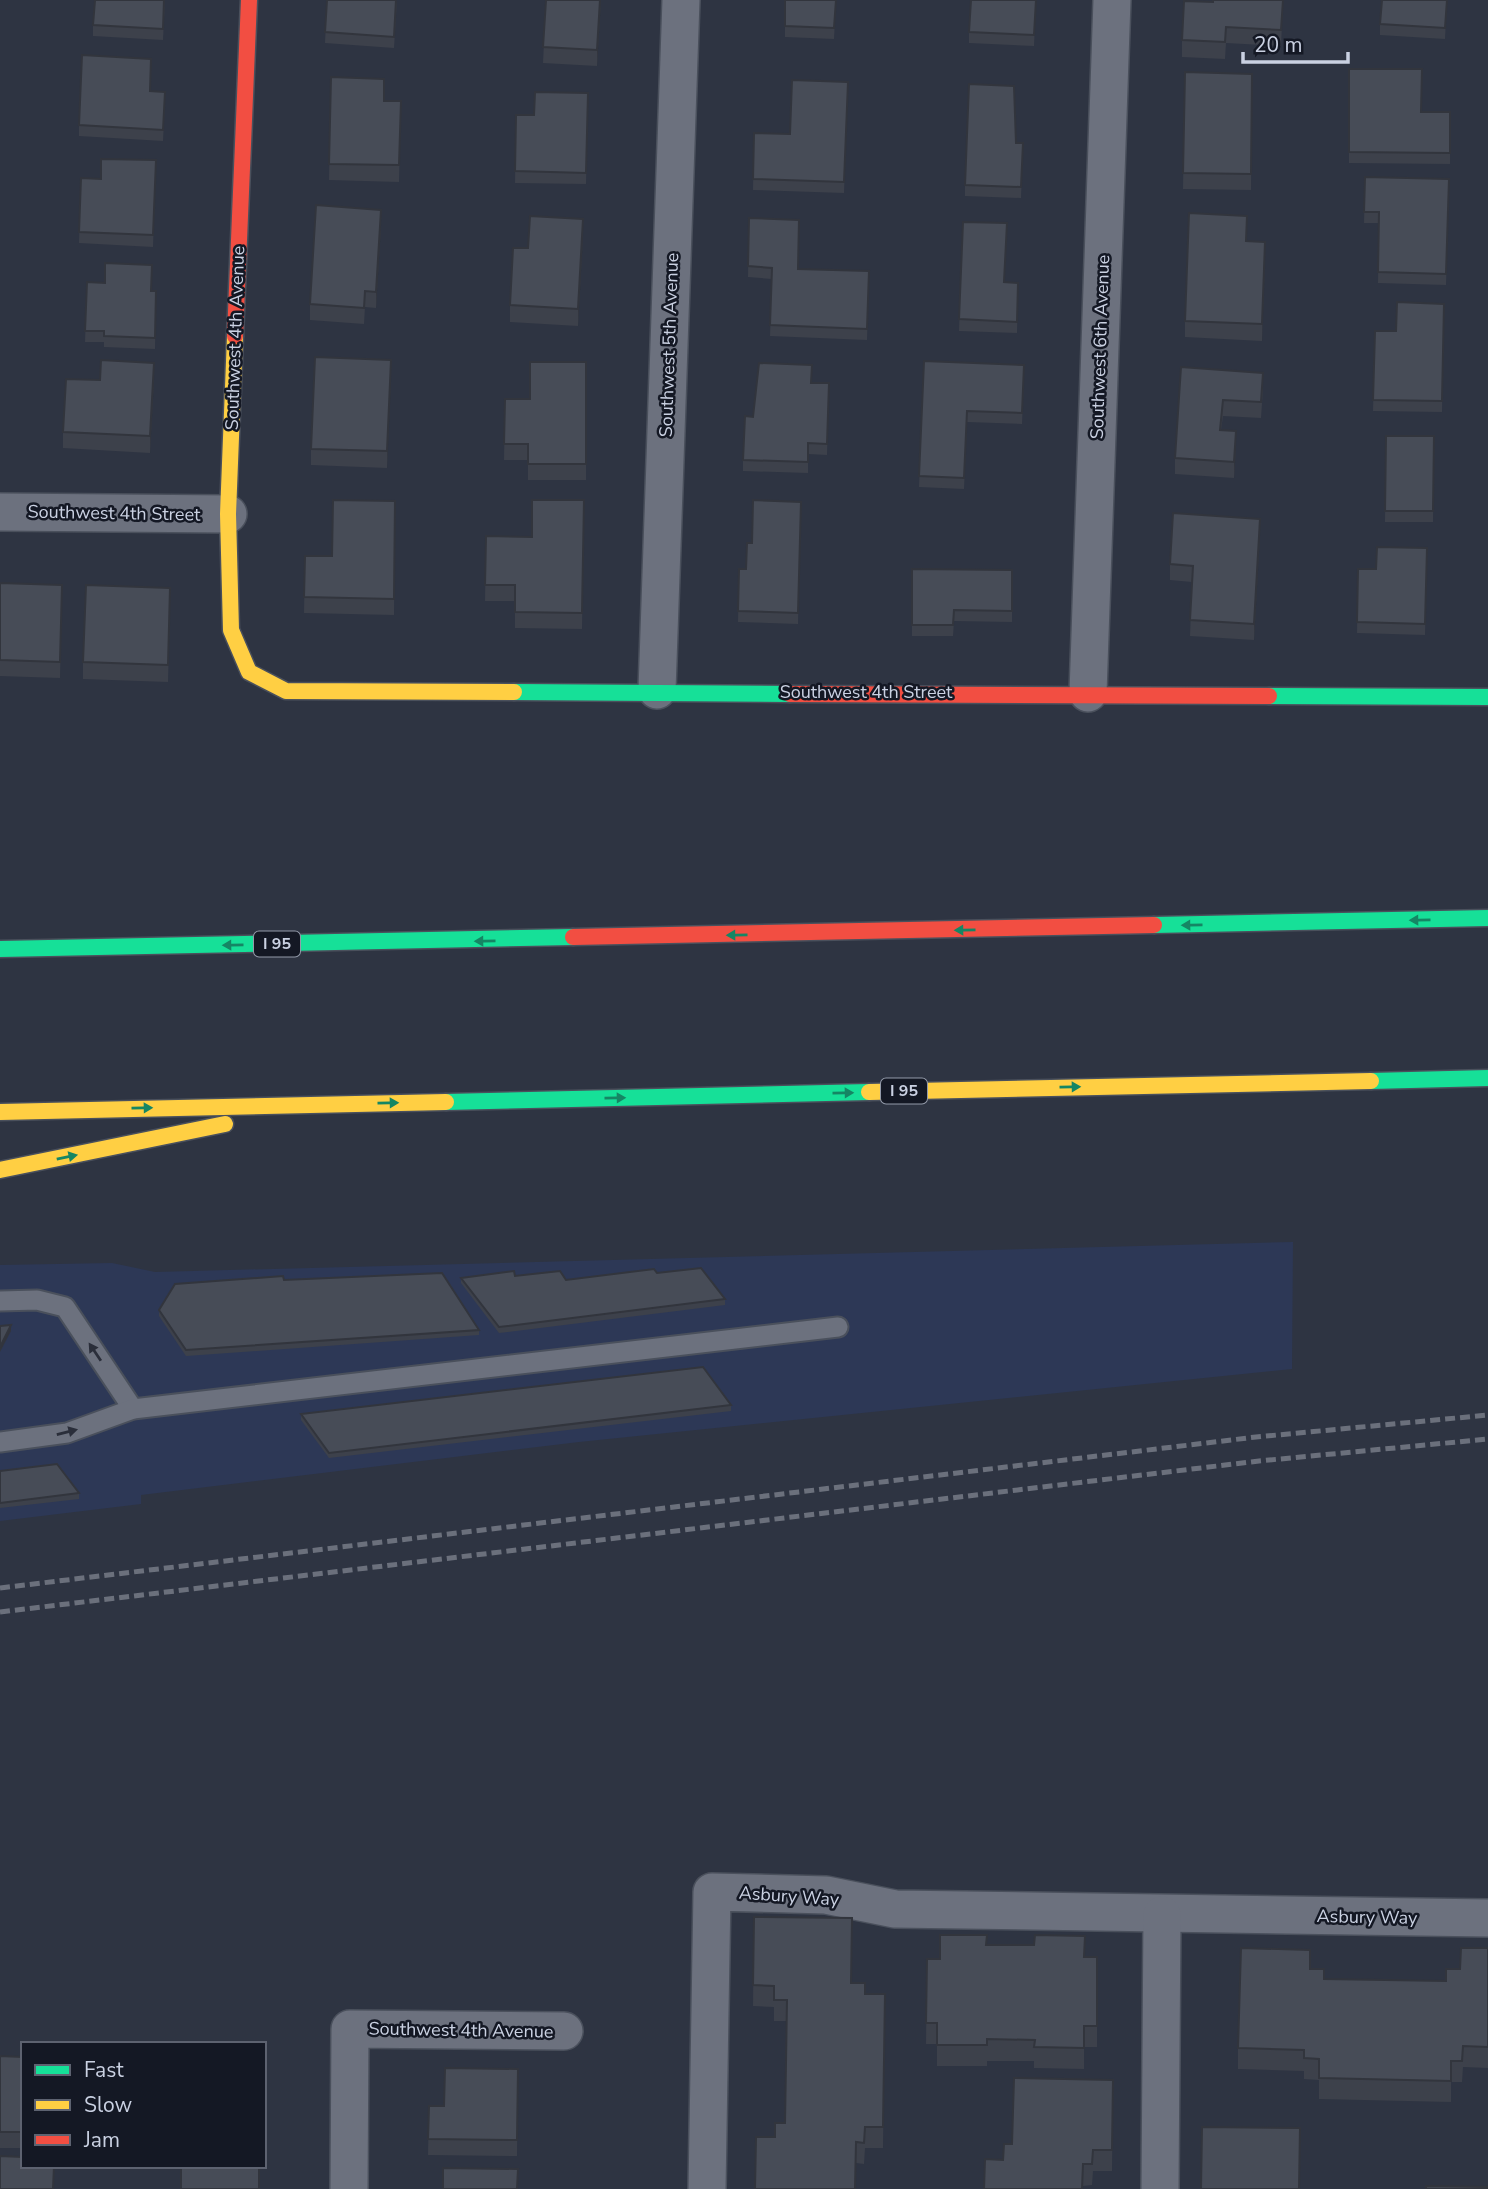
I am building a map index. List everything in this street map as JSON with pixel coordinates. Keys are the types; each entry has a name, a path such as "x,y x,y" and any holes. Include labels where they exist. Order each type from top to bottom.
{"main road":[{"name":"Southwest 4th Avenue","path":"248,0 229,514 231,630 249,672"},
{"name":"Southwest 4th Street","path":"249,672 286,691 657,690 1488,697"},
{"name":"I 95","path":"0,949 1488,918"},
{"name":"I 95","path":"0,1112 1488,1078"},
{"path":"0,1170 320,1104"}],"street":[{"name":"Southwest 5th Avenue","path":"657,690 681,0"},
{"name":"Southwest 6th Avenue","path":"1088,694 1112,0"},
{"name":"Southwest 4th Street","path":"0,512 229,514"},
{"name":"Asbury Way","path":"707,2189 712,1892 826,1895 895,1909 1488,1918"},
{"path":"1160,2189 1162,1915"},
{"name":"Southwest 4th Avenue","path":"349,2189 350,2029 564,2031"}],"lane":[{"path":"0,1301 37,1300 65,1307 133,1409"},
{"path":"0,1442 67,1433 133,1409 838,1327"}],"shaded area":[{"path":"1293,1242 1292,1369 579,1442 141,1495 141,1504 0,1521 0,1265 112,1263 155,1272"}],"building":[{"path":"95,0 164,0 163,29 93,25"},
{"path":"327,0 396,0 394,37 325,32"},
{"path":"546,0 600,0 597,50 543,47"},
{"path":"785,0 836,0 834,28 785,26"},
{"path":"971,0 1036,0 1034,35 969,32"},
{"path":"1283,0 1281,30 1226,27 1225,42 1182,40 1184,1"},
{"path":"1382,0 1447,0 1445,28 1380,24"},
{"path":"82,55 151,59 150,91 165,92 163,130 79,125"},
{"path":"1349,69 1422,69 1421,112 1450,112 1450,153 1349,152"},
{"path":"1185,72 1252,74 1251,174 1183,173"},
{"path":"331,77 384,79 384,101 401,101 399,165 329,164"},
{"path":"792,80 848,82 844,182 753,179 754,133 790,134"},
{"path":"969,84 1014,86 1016,143 1023,143 1021,187 965,185"},
{"path":"535,92 588,93 586,173 515,171 516,115 534,115"},
{"path":"101,159 156,160 153,235 79,232 81,178 101,179"},
{"path":"1365,177 1449,179 1446,274 1378,272 1379,212 1364,212"},
{"path":"316,205 381,210 376,292 365,291 364,308 310,304"},
{"path":"1189,213 1247,216 1246,241 1265,242 1262,324 1185,321"},
{"path":"530,216 583,219 578,309 510,305 513,248 528,248"},
{"path":"749,218 799,220 798,269 869,271 867,329 770,325 772,268 748,266"},
{"path":"963,222 1007,223 1004,282 1018,283 1017,322 959,319"},
{"path":"105,263 152,265 151,291 156,291 155,338 104,336 104,331 85,331 87,282 105,283"},
{"path":"1397,302 1444,304 1442,401 1373,400 1375,331 1396,331"},
{"path":"315,357 391,360 387,451 311,449"},
{"path":"101,360 154,363 150,436 63,432 66,379 100,380"},
{"path":"924,361 1024,365 1022,413 967,411 964,478 919,476"},
{"path":"530,362 586,362 586,464 528,464 528,444 504,444 505,399 530,399"},
{"path":"759,363 812,365 811,383 829,383 827,444 808,443 808,462 743,460 745,416 753,417"},
{"path":"1181,367 1263,373 1261,402 1223,400 1220,430 1236,431 1234,462 1175,458"},
{"path":"1386,436 1434,436 1433,511 1385,511"},
{"path":"333,500 395,501 394,599 304,597 305,556 332,556"},
{"path":"532,500 584,500 582,613 515,612 515,585 485,585 486,536 532,537"},
{"path":"753,500 801,502 798,613 738,611 739,569 746,569 747,543 752,543"},
{"path":"1173,513 1260,519 1254,624 1190,620 1193,566 1170,564"},
{"path":"1377,547 1427,548 1425,624 1357,622 1358,569 1376,569"},
{"path":"912,569 1012,570 1012,611 954,610 953,625 912,625"},
{"path":"0,583 62,585 60,662 0,660"},
{"path":"86,585 170,588 168,665 83,662"},
{"path":"701,1268 725,1299 499,1327 461,1278 514,1271 515,1276 560,1271 566,1280 654,1269 657,1273"},
{"path":"442,1273 479,1330 186,1350 159,1310 175,1284 283,1276 284,1280"},
{"path":"11,1325 0,1347 0,1326"},
{"path":"703,1367 731,1405 329,1453 301,1414"},
{"path":"57,1464 79,1493 0,1503 0,1471"},
{"path":"754,1917 852,1918 851,1983 865,1983 865,1994 885,1994 883,2127 865,2127 864,2143 856,2142 855,2189 755,2189 756,2137 775,2137 775,2123 785,2123 787,2000 774,2000 774,1986 753,1985"},
{"path":"940,1935 987,1935 986,1945 1034,1945 1035,1935 1085,1936 1084,1957 1097,1957 1097,2026 1084,2026 1084,2048 1034,2047 1035,2040 987,2039 987,2045 937,2045 937,2023 926,2023 927,1959 940,1959"},
{"path":"1241,1948 1310,1950 1310,1969 1324,1969 1324,1979 1446,1981 1446,1969 1460,1969 1461,1948 1488,1948 1488,2047 1463,2046 1462,2061 1451,2061 1451,2081 1319,2078 1319,2059 1304,2058 1304,2050 1238,2048"},
{"path":"0,2056 21,2057 21,2132 0,2132"},
{"path":"445,2068 518,2069 517,2140 428,2139 429,2106 444,2106"},
{"path":"1014,2078 1113,2080 1112,2150 1093,2150 1092,2164 1083,2164 1082,2189 984,2189 985,2159 1003,2160 1004,2144 1012,2144"},
{"path":"1202,2127 1300,2128 1299,2189 1201,2189"},
{"path":"0,2156 21,2157 21,2168 54,2168 53,2189 0,2189"},
{"path":"181,2168 259,2168 259,2189 181,2189"},
{"path":"443,2168 518,2169 517,2189 443,2189"},
{"path":"1426,2186 1488,2187 1488,2189 1426,2189"}],"railway":[{"path":"0,1588 1256,1437 1488,1415"},
{"path":"0,1612 1259,1461 1488,1439"}],"traffic: fast":[{"path":"514,692 790,694"},
{"path":"1269,696 1488,697"},
{"path":"1154,925 1488,918"},
{"path":"0,949 573,937"},
{"path":"1371,1081 1488,1078"},
{"path":"446,1102 869,1092"}],"traffic: slow":[{"path":"235,336 228,514 231,630 249,672 286,691 514,692"},
{"path":"869,1092 1371,1081"},
{"path":"0,1112 446,1102"},
{"path":"0,1170 225,1124"}],"traffic: jam":[{"path":"235,336 249,0"},
{"path":"790,694 1269,696"},
{"path":"573,937 1154,925"}]}
